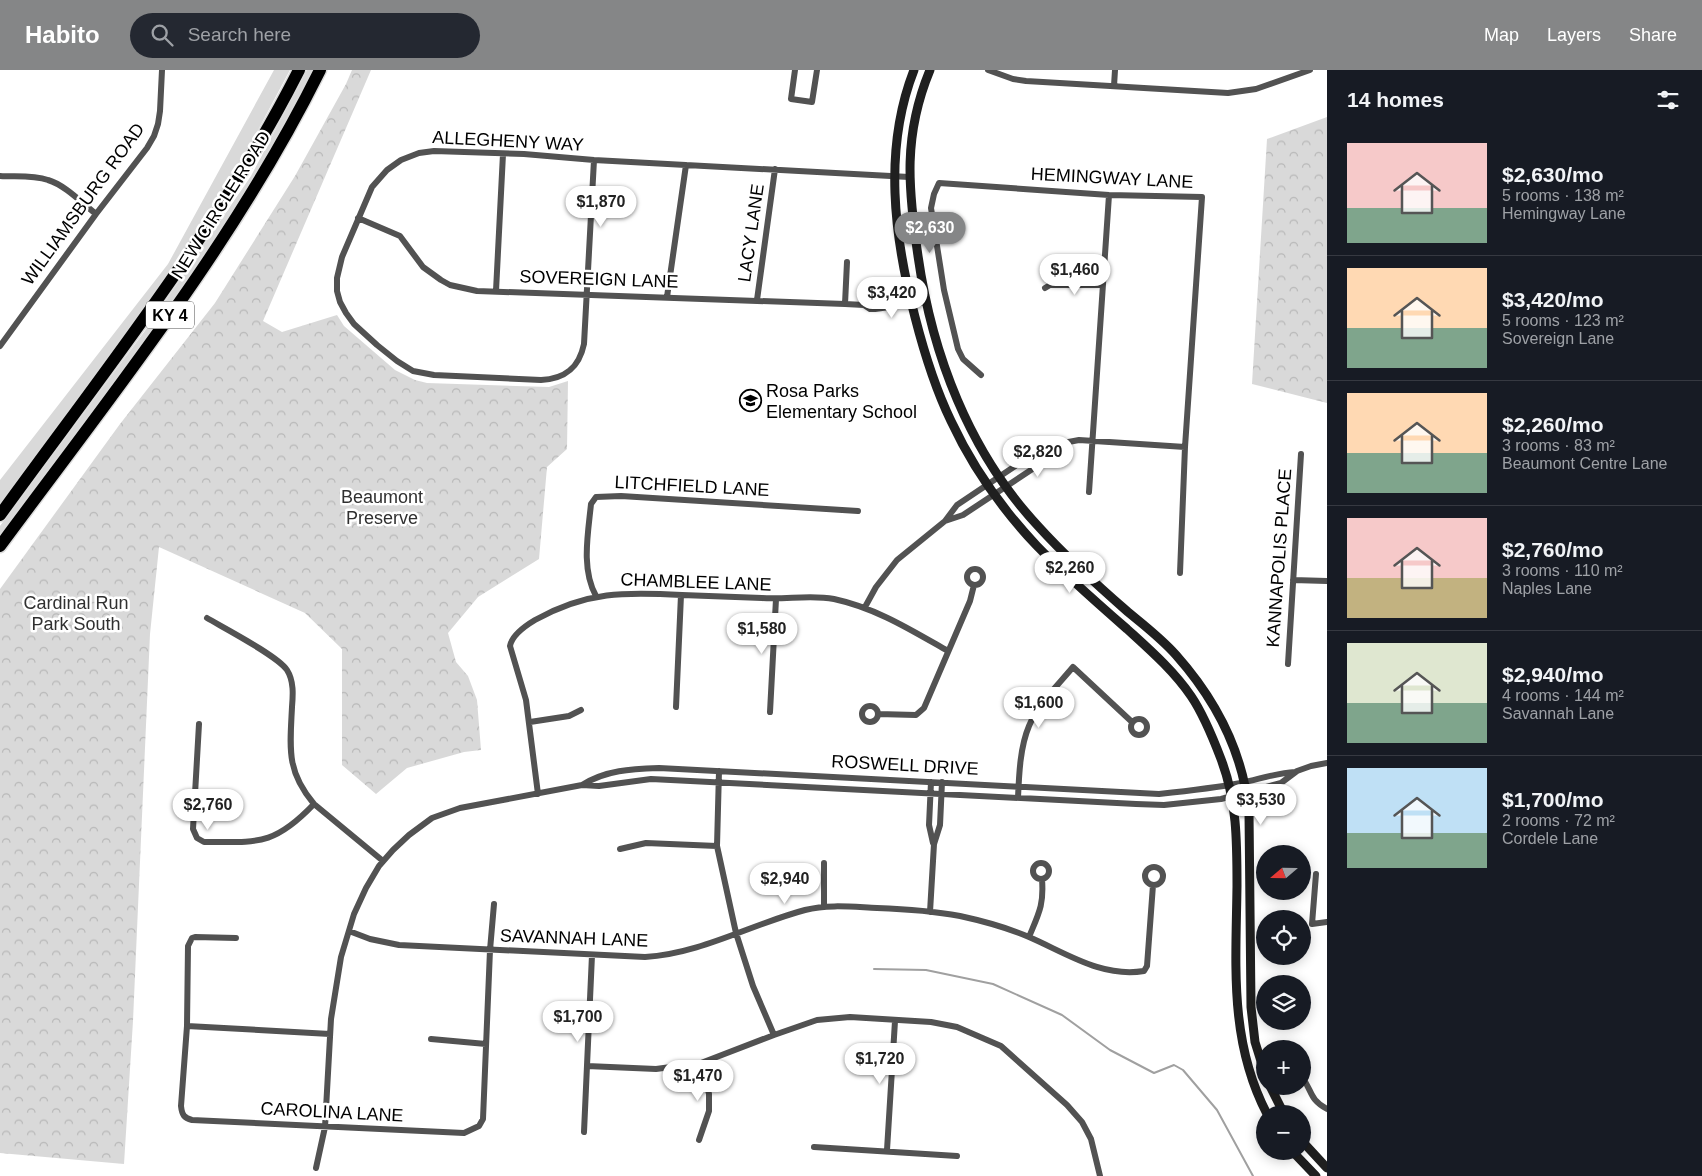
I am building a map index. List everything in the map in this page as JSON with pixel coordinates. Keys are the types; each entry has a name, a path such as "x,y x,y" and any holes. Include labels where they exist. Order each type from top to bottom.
{"highway":[{"name":"NEW CIRCLE ROAD","path":"0,515 186,259 249,162 299,70"},
{"name":"NEW CIRCLE ROAD","path":"0,546 201,272 276,152 320,70"}],"street":[{"name":"WILLIAMSBURG ROAD","path":"0,346 3,336 147,148 154,136 159,118 162,70"},
{"path":"795,70 791,99 812,102 817,70"},
{"path":"914,70 908,85 899,124 895,176 897,229 909,292 925,355 941,399 962,444 994,494 1038,547 1178,678 1193,698 1212,736 1230,785 1236,832 1237,1008 1241,1043 1249,1072 1263,1105"},
{"path":"930,70 922,88 914,121 909,176 911,206 925,302 942,362 954,394 972,432 1006,487 1037,526 1059,548 1170,648 1210,698 1232,740 1247,793 1250,847 1251,1007 1256,1045"},
{"path":"988,70 1013,79 1026,81 1228,92 1246,91 1310,70"},
{"path":"1114,86 1115,70"},
{"name":"ALLEGHENY WAY","path":"594,160 582,353 571,370 557,378 541,380 434,375 413,370 397,362 354,324 346,314 339,297 338,270 372,187 387,170 401,160 419,153 434,151 524,154 594,160 909,176"},
{"path":"496,291 503,154"},
{"path":"668,297 686,165"},
{"name":"LACY LANE","path":"757,300 775,169"},
{"path":"0,176 50,180 96,214"},
{"name":"HEMINGWAY LANE","path":"981,375 963,359 958,348 944,290 931,208 934,194 939,184 1108,195 1202,198 1185,447 1180,572"},
{"path":"1089,492 1108,195"},
{"name":"SOVEREIGN LANE","path":"358,218 400,236 423,267 441,280 462,289 477,291 864,305 875,300 923,289"},
{"path":"845,304 847,262"},
{"path":"1045,288 1050,285 1102,285"},
{"name":"SOVEREIGN LANE","path":"864,305 875,310 925,302"},
{"path":"865,607 876,587 897,560 945,521 957,505 1033,454 1058,444 1078,440 1185,447"},
{"path":"945,521 964,516 1040,464 1051,448"},
{"name":"KANNAPOLIS PLACE","path":"1288,664 1301,454"},
{"name":"LITCHFIELD LANE","path":"596,596 590,582 587,560 592,504 596,497 630,497 858,511"},
{"path":"1293,580 1327,581"},
{"path":"878,714 912,715 922,711 970,601 974,585"},
{"name":"CHAMBLEE LANE","path":"538,794 530,722 519,673 510,650 512,640 532,622 567,604 596,596 639,592 776,599 811,596 865,607 948,651"},
{"path":"676,707 682,595"},
{"path":"770,712 776,599"},
{"path":"207,618 286,668 292,682 292,762 296,779 314,804 383,861"},
{"path":"1018,798 1021,756 1029,726 1043,702 1073,667 1132,722"},
{"path":"530,722 569,716 581,710"},
{"path":"200,724 193,829 200,840 204,842 253,842 269,838 280,834 295,823 314,804"},
{"path":"1296,771 1327,763"},
{"name":"ROSWELL DRIVE","path":"582,785 597,776 634,769 719,771 1159,794 1230,785 1278,773 1296,771"},
{"path":"719,771 717,846 736,932 753,986 774,1034"},
{"name":"ROSWELL DRIVE","path":"316,1168 325,1127 333,995 341,957 354,914 366,888 383,861 409,835 432,818 460,808 582,785 599,786 651,779 1164,805 1206,802 1247,793 1281,782 1296,771"},
{"path":"931,782 929,825 934,844"},
{"path":"930,912 934,844 940,825 942,782"},
{"path":"620,849 646,843 717,846"},
{"path":"824,863 824,907"},
{"path":"1316,874 1312,924 1327,922"},
{"path":"1029,937 1042,907 1044,897 1042,879"},
{"name":"SAVANNAH LANE","path":"349,931 370,939 398,945 592,955 657,956 702,945 736,932 801,912 824,907 847,906 930,912 963,917 1029,937 1076,960 1097,967 1125,972 1144,971 1147,966 1153,885"},
{"name":"CAROLINA LANE","path":"236,938 195,937 190,941 187,1026 181,1106 184,1117 192,1120 464,1133 479,1126 483,1118 490,950 494,904"},
{"path":"584,1132 592,955"},
{"path":"588,1066 656,1069 701,1063 774,1034 817,1020 850,1017 931,1022 957,1027 980,1035 1001,1046 1056,1094 1082,1122 1091,1139 1100,1176"},
{"path":"887,1150 894,1021"},
{"path":"187,1026 330,1034"},
{"path":"431,1039 486,1044"},
{"path":"699,1140 709,1111 709,1094 701,1063"},
{"path":"1249,1072 1256,1070"},
{"path":"1311,1094 1317,1103 1327,1109"},
{"path":"814,1147 887,1150 957,1156"},
{"path":"1311,1151 1327,1168"},
{"path":"1301,1160 1316,1176"}],"green space":[{"path":"274,70 290,70 241,162 173,268 0,505 0,480 168,264"},
{"path":"307,70 315,70 256,179 179,296 0,539 0,526 147,328 251,176"},
{"path":"352,70 371,70 263,321 282,332 337,315 344,326 395,370 415,380 427,383 549,387 568,381 567,449 547,467 539,559 478,597 448,633 456,662 468,676 477,700 481,750 464,752 407,768 376,794 342,765 342,649 305,613 159,547 150,634 133,1021 124,1164 0,1153 0,589 120,424 215,303 295,176"},
{"path":"1327,117 1327,403 1252,384 1267,139"}],"waterway":[{"path":"874,969 926,970 993,984 1062,1015 1110,1050 1154,1073 1174,1065 1183,1070 1217,1110 1253,1176"}],"place":[{"name":"Rosa Parks Elementary School","path":"750,401"}],"park label":[{"name":"Beaumont Preserve","path":"382,507"},
{"name":"Cardinal Run Park South","path":"76,613"}]}
